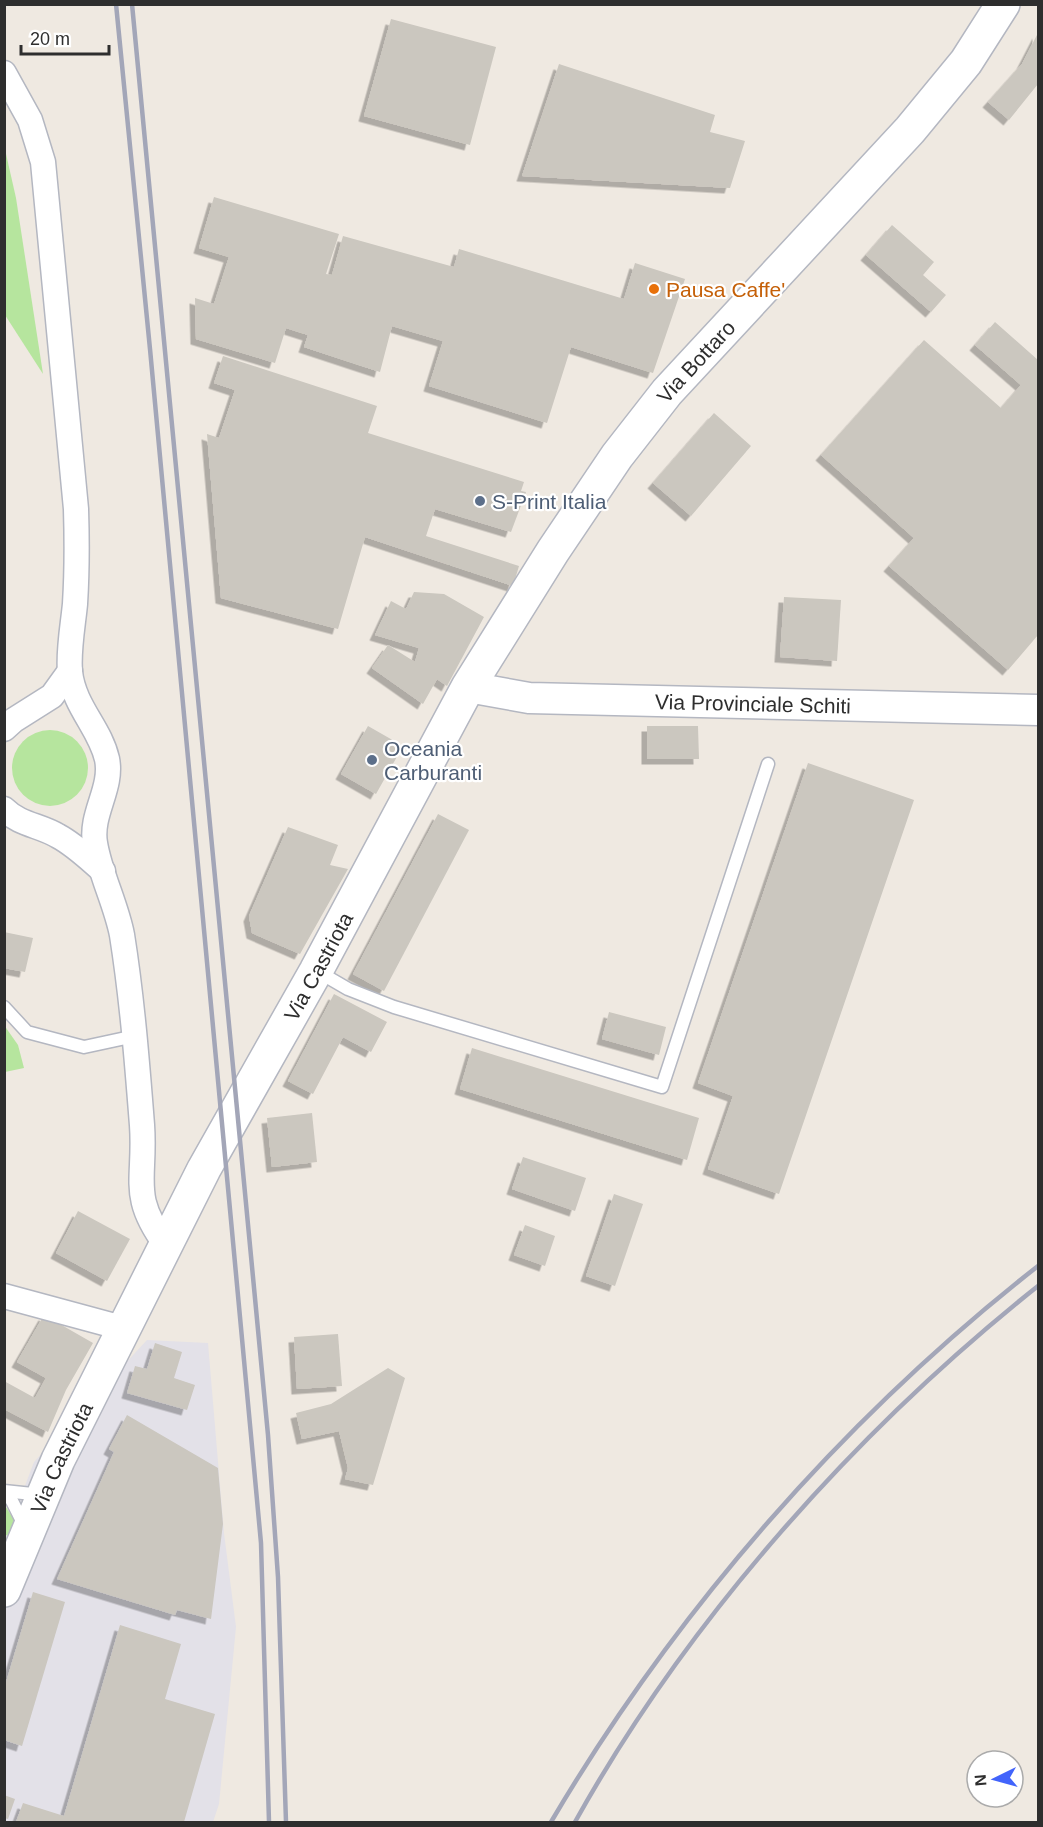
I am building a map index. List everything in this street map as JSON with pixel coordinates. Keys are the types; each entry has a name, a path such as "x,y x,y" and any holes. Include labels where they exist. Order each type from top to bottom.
{"main road":[{"name":"Via Bottaro","path":"468,687 559,542 617,456 667,392 910,130 966,62 1003,4"},
{"name":"Via Castriota","path":"4,1590 58,1460 126,1329 204,1169 316,971 468,687"}],"street":[{"path":"4,73 33,130 43,162 50,212 76,508 78,565 70,671 77,701 103,744 107,761 107,778 93,825 103,871 121,932 135,1036 142,1133 141,1200 149,1222 166,1245"},
{"path":"4,729 52,696 70,671"},
{"name":"Via Provinciale Schiti","path":"468,687 529,698 1038,710"},
{"path":"4,809 27,825 45,829 60,837 103,871"},
{"path":"4,1296 126,1329"}],"lane":[{"path":"316,971 348,989 394,1008 662,1087 768,764"},
{"path":"4,1007 27,1032 84,1047 135,1036"},
{"path":"4,1491 44,1495"},
{"path":"4,1496 10,1499 28,1533"}],"shaded area":[{"path":"147,1340 208,1343 224,1533 236,1627 219,1804 213,1822 5,1822 4,1541 34,1462"}],"green space":[{"path":"4,145 16,198 43,374 5,315"},
{"path":"43,730 57,730 71,736 82,747 88,761 85,783 77,795 57,806 43,806 29,800 18,789 12,775 12,761 18,747 29,736"},
{"path":"4,1025 18,1045 24,1068 5,1072"},
{"path":"4,1504 20,1529 5,1536 4,1536"}],"building":[{"path":"391,19 496,47 470,145 364,116"},
{"path":"1038,33 1038,84 1009,120 988,102 1022,64"},
{"path":"559,64 715,115 710,132 745,141 730,188 522,176"},
{"path":"214,197 339,234 326,274 332,275 343,236 454,267 459,249 624,299 635,263 685,279 653,373 571,347 547,423 429,386 443,341 392,326 380,372 304,347 308,335 286,328 275,363 196,339 195,298 214,304 229,257 199,248"},
{"path":"892,225 934,262 923,275 946,295 931,312 866,255"},
{"path":"995,322 1038,360 1038,635 1008,670 889,566 914,538 821,455 924,340 1001,408 1021,385 975,345"},
{"path":"223,356 377,406 368,433 524,482 521,491 526,492 511,532 435,509 426,536 519,566 513,586 365,537 338,629 221,598 207,434 219,438 235,390 214,383"},
{"path":"714,413 751,446 691,516 653,483"},
{"path":"414,592 444,594 484,617 447,686 437,679 423,704 372,668 388,645 415,662 419,648 375,635 391,601 406,609"},
{"path":"784,597 841,600 837,661 780,657"},
{"path":"368,726 403,746 376,794 341,774"},
{"path":"647,726 698,726 699,759 647,759"},
{"path":"808,763 914,800 779,1194 708,1169 733,1096 698,1083"},
{"path":"438,814 469,830 384,991 353,974"},
{"path":"288,827 338,845 330,865 348,869 300,954 252,933 249,916"},
{"path":"4,932 33,938 25,972 4,968"},
{"path":"334,994 387,1022 371,1052 343,1037 313,1094 288,1081"},
{"path":"609,1012 666,1027 659,1055 602,1039"},
{"path":"472,1048 699,1118 687,1160 460,1089"},
{"path":"312,1113 317,1162 272,1167 267,1118"},
{"path":"523,1157 586,1178 575,1211 512,1189"},
{"path":"614,1194 643,1204 615,1286 586,1276"},
{"path":"78,1211 130,1239 107,1281 56,1253"},
{"path":"525,1225 555,1236 545,1266 514,1255"},
{"path":"44,1315 93,1343 66,1390 48,1432 4,1409 4,1381 35,1398 46,1378 17,1362"},
{"path":"338,1334 342,1386 297,1389 294,1337"},
{"path":"155,1343 182,1352 174,1378 195,1385 187,1410 127,1393 135,1366 147,1369"},
{"path":"388,1368 405,1378 373,1485 345,1479 348,1468 339,1431 302,1439 296,1413 331,1404"},
{"path":"127,1415 218,1468 223,1524 211,1619 177,1610 175,1615 57,1579 114,1452 109,1449"},
{"path":"33,1592 65,1602 22,1746 4,1740 4,1689"},
{"path":"120,1625 181,1644 165,1699 215,1714 184,1822 16,1822 23,1803 64,1816"},
{"path":"4,1795 15,1799 8,1819 4,1818"}],"railway":[{"path":"116,4 261,1543 269,1822"},
{"path":"132,4 268,1435 278,1577 286,1822"},
{"path":"551,1822 600,1743 653,1667 709,1593 769,1522 832,1453 898,1387 1038,1266"},
{"path":"575,1822 620,1747 670,1673 723,1601 781,1532 842,1465 905,1402 971,1342 1038,1286"}],"place":[{"name":"Pausa Caffe'","path":"654,289"},
{"name":"S-Print Italia","path":"480,501"},
{"name":"Oceania Carburanti","path":"372,760"}]}
